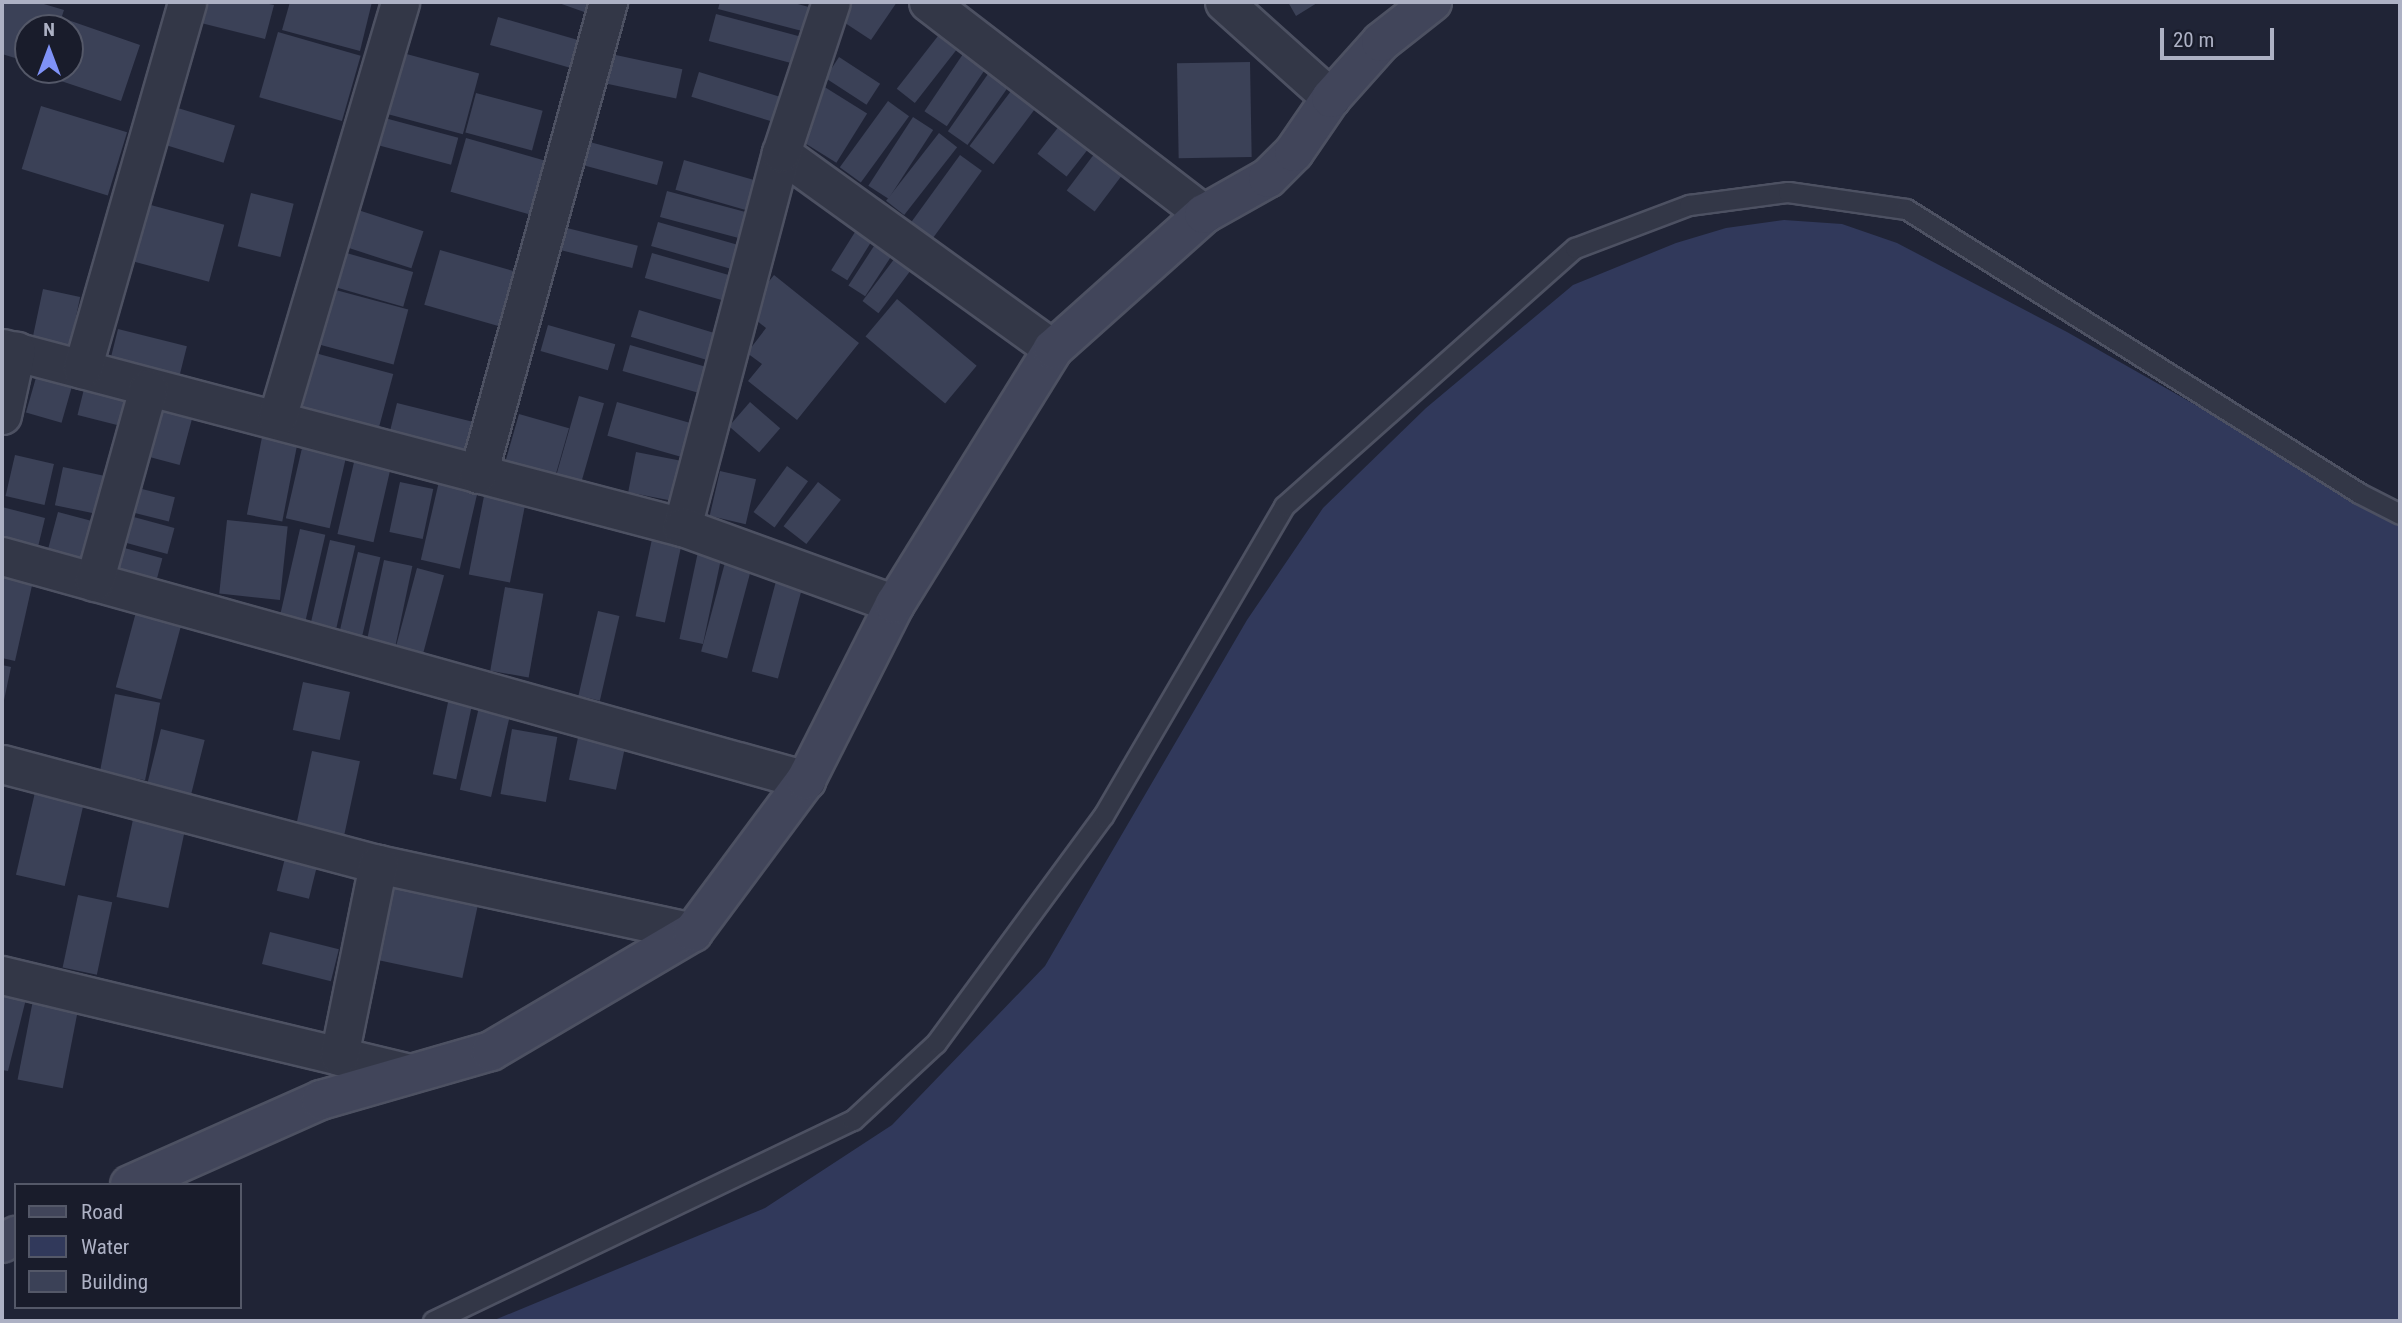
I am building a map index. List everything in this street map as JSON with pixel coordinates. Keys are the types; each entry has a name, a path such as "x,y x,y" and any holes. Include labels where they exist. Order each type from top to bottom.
{"street":[{"path":"82,369 187,2"},
{"path":"277,418 400,2"},
{"path":"478,474 608,2"},
{"path":"682,527 782,153 831,2"},
{"path":"928,2 1204,214"},
{"path":"1224,2 1331,98"},
{"path":"134,1183 321,1100 491,1051 693,932 806,780 895,604 1053,349 1204,214 1268,178 1294,152 1331,98 1381,42 1432,2"},
{"path":"782,153 1053,349"},
{"path":"2,415 9,349 148,388 277,418 682,527 895,604"},
{"path":"94,582 148,388"},
{"path":"2,556 806,780"},
{"path":"2,764 378,864 693,932"},
{"path":"339,1056 378,864"},
{"path":"2,975 410,1073"}],"lane":[{"path":"433,1321 853,1120 936,1043 1103,816 1284,506 1575,248 1689,205 1788,192 1906,209 2359,492 2400,514"}],"water":[{"path":"1784,220 1842,224 1897,243 2067,332 2400,521 2400,1321 492,1321 765,1208 892,1125 1045,966 1247,620 1323,508 1426,408 1573,285 1676,243 1726,228"}],"building":[{"path":"2,2 37,2 64,10 63,14 14,14 14,58 2,54"},
{"path":"202,2 259,2 274,5 265,39 197,22"},
{"path":"290,2 372,2 360,51 282,30"},
{"path":"556,2 591,2 587,13"},
{"path":"720,2 790,2 809,7 802,31 718,9"},
{"path":"850,2 897,2 871,40 839,19"},
{"path":"1288,2 1316,2 1317,3 1296,16"},
{"path":"716,14 800,37 793,64 709,41"},
{"path":"498,17 580,40 572,68 490,45"},
{"path":"84,26 140,45 121,101 70,84 84,84"},
{"path":"278,32 361,56 342,121 259,97"},
{"path":"938,36 956,50 915,103 897,89"},
{"path":"399,52 479,73 463,134 383,113"},
{"path":"611,54 682,69 676,99 605,83"},
{"path":"963,54 985,69 947,126 924,111"},
{"path":"839,57 880,84 866,105 825,78"},
{"path":"1250,62 1252,157 1179,158 1177,63"},
{"path":"699,72 782,97 775,122 691,97"},
{"path":"988,74 1008,88 968,145 948,131"},
{"path":"823,86 867,114 836,163 792,135"},
{"path":"1011,91 1035,109 993,164 969,146"},
{"path":"476,93 543,111 532,150 465,133"},
{"path":"888,101 909,116 861,183 840,167"},
{"path":"168,105 235,125 224,163 157,142"},
{"path":"41,106 127,132 108,195 22,169"},
{"path":"1067,116 1096,139 1067,177 1037,154"},
{"path":"381,117 458,138 451,165 374,144"},
{"path":"913,117 933,130 888,199 868,186"},
{"path":"939,133 957,147 904,215 886,201"},
{"path":"466,138 550,162 534,216 451,192"},
{"path":"586,141 663,162 657,185 580,164"},
{"path":"1098,149 1126,170 1095,212 1067,191"},
{"path":"960,155 982,171 932,239 911,223"},
{"path":"684,160 763,183 754,212 675,190"},
{"path":"667,191 754,214 747,240 660,217"},
{"path":"251,193 294,204 280,257 238,246"},
{"path":"147,204 224,225 209,282 132,261"},
{"path":"355,209 423,231 411,268 343,246"},
{"path":"658,222 744,247 737,271 651,246"},
{"path":"567,228 638,246 632,268 561,250"},
{"path":"855,232 871,242 847,280 831,270"},
{"path":"874,246 891,257 865,296 848,285"},
{"path":"440,250 523,274 507,328 424,305"},
{"path":"343,252 413,272 403,307 333,287"},
{"path":"652,253 738,278 730,303 645,278"},
{"path":"898,254 914,266 878,313 862,301"},
{"path":"774,275 859,343 797,420 748,381 762,364 747,353 766,328 745,311"},
{"path":"43,289 80,297 70,347 32,339"},
{"path":"332,289 408,309 394,365 317,344"},
{"path":"897,299 977,366 945,403 866,337"},
{"path":"639,310 724,336 716,363 631,337"},
{"path":"548,325 615,344 608,370 541,351"},
{"path":"118,329 187,346 178,383 109,366"},
{"path":"630,345 712,368 704,394 623,371"},
{"path":"315,353 393,374 376,439 298,418"},
{"path":"37,374 73,384 62,423 26,412"},
{"path":"85,385 136,398 129,428 78,415"},
{"path":"579,396 604,403 582,481 557,474"},
{"path":"617,402 694,424 684,458 607,436"},
{"path":"750,402 780,428 759,452 729,426"},
{"path":"397,403 476,423 468,454 389,434"},
{"path":"160,407 193,416 180,465 147,456"},
{"path":"519,414 569,428 554,479 504,465"},
{"path":"262,437 297,444 282,521 247,515"},
{"path":"302,448 346,458 330,528 286,518"},
{"path":"636,452 686,462 678,502 628,492"},
{"path":"15,455 54,464 45,505 6,496"},
{"path":"355,458 391,466 374,542 337,534"},
{"path":"787,466 808,481 775,527 753,512"},
{"path":"63,467 105,476 97,514 55,505"},
{"path":"720,471 756,479 746,524 710,516"},
{"path":"440,477 479,486 460,569 421,560"},
{"path":"400,482 433,489 423,539 389,532"},
{"path":"818,482 841,500 806,544 784,526"},
{"path":"138,488 175,497 169,521 132,512"},
{"path":"484,496 525,504 510,583 469,575"},
{"path":"2,507 45,518 37,551 2,542"},
{"path":"58,512 98,523 86,565 47,555"},
{"path":"130,516 174,528 167,554 123,542"},
{"path":"227,520 288,526 280,600 219,594"},
{"path":"300,529 325,535 305,622 280,616"},
{"path":"652,539 681,545 665,623 636,616"},
{"path":"330,540 355,546 336,628 311,622"},
{"path":"117,546 162,558 155,584 110,572"},
{"path":"699,547 722,552 703,644 679,639"},
{"path":"358,552 380,557 362,636 340,631"},
{"path":"727,555 753,562 727,659 701,652"},
{"path":"384,560 412,566 395,646 367,640"},
{"path":"417,568 444,575 423,654 396,647"},
{"path":"779,570 805,577 778,678 752,671"},
{"path":"2,574 33,581 15,661 2,658"},
{"path":"505,587 543,594 529,677 490,671"},
{"path":"598,611 619,616 600,701 578,696"},
{"path":"136,612 181,624 161,700 116,687"},
{"path":"2,665 11,667 3,705 2,705"},
{"path":"303,682 350,692 340,740 293,730"},
{"path":"450,693 473,698 456,779 433,774"},
{"path":"115,694 160,703 145,780 100,772"},
{"path":"479,707 510,714 491,797 460,790"},
{"path":"580,728 627,738 616,790 569,780"},
{"path":"161,729 205,740 191,796 147,785"},
{"path":"512,729 557,737 546,802 501,794"},
{"path":"312,751 360,761 344,837 296,827"},
{"path":"36,788 85,799 65,886 16,875"},
{"path":"135,810 187,821 168,908 116,897"},
{"path":"287,850 319,858 309,899 277,891"},
{"path":"385,885 478,905 462,978 369,958"},
{"path":"78,895 112,902 97,975 63,967"},
{"path":"270,932 339,949 331,981 262,964"},
{"path":"2,993 26,999 8,1071 2,1070"},
{"path":"34,995 79,1004 63,1088 18,1079"}]}
